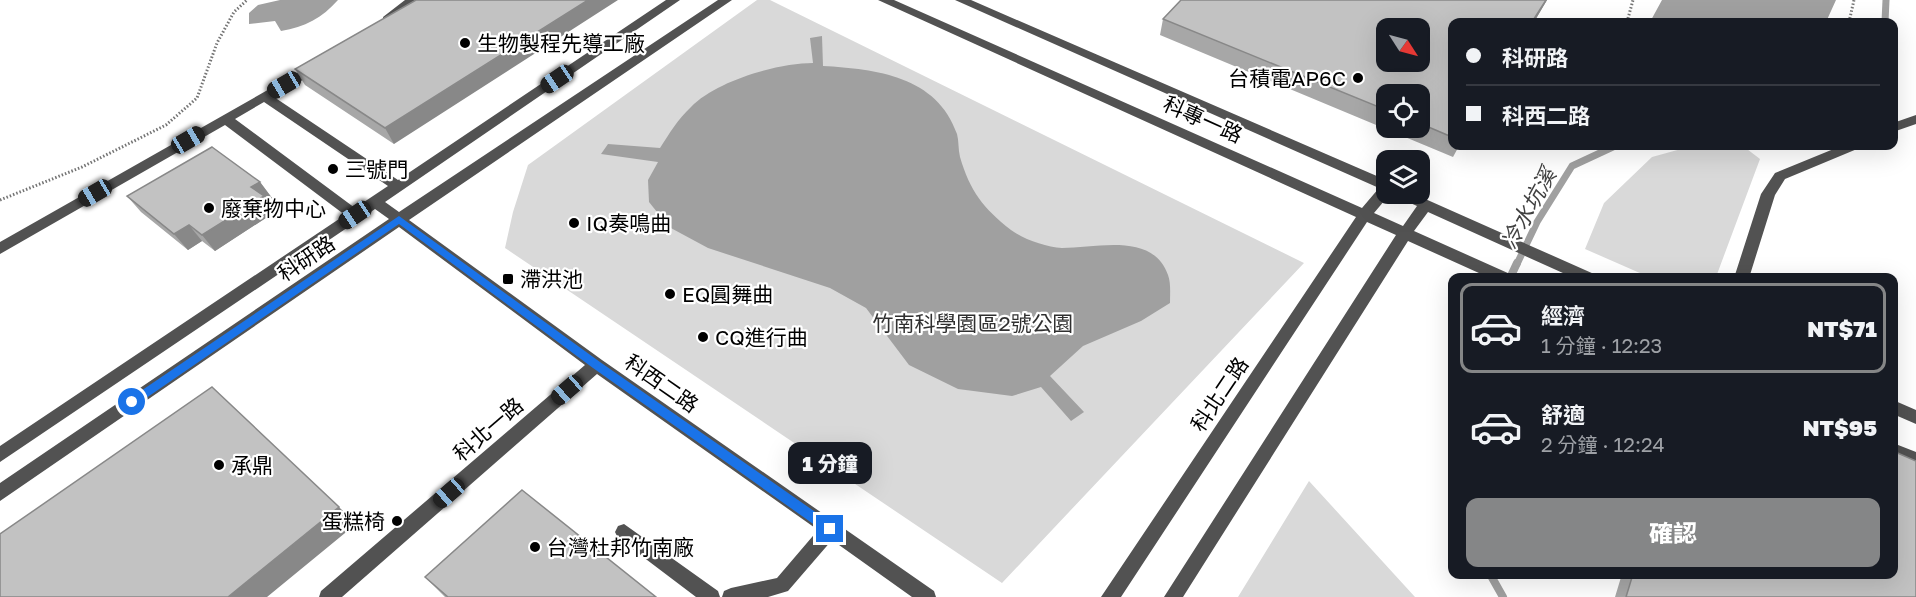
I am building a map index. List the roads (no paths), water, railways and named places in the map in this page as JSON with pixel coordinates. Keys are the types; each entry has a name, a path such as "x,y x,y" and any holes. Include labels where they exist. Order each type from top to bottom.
{"street":[{"path":"377,27 412,0"},
{"name":"科研路","path":"0,454 674,0"},
{"name":"科研路","path":"0,493 399,219 726,0"},
{"name":"科專一路","path":"884,0 1494,273"},
{"name":"科專一路","path":"961,0 1376,183"},
{"path":"0,249 333,57"},
{"path":"264,96 397,186"},
{"path":"225,118 355,215"},
{"path":"1898,126 1916,119"},
{"path":"1743,273 1768,194 1780,176 1842,150"},
{"name":"科西二路","path":"374,201 596,365 927,597"},
{"name":"科北二路","path":"1110,597 1376,201"},
{"path":"1173,597 1426,204 1578,273"},
{"name":"科北一路","path":"327,597 596,365"},
{"path":"1898,409 1916,417"},
{"path":"1898,452 1916,460"},
{"path":"731,597 783,591 830,529"},
{"path":"624,532 711,597"}],"waterway":[{"name":"冷水坑溪","path":"1885,18 1886,0"},
{"name":"冷水坑溪","path":"1517,264 1537,222 1572,166 1606,150"},
{"name":"冷水坑溪","path":"1512,273 1517,263"},
{"name":"冷水坑溪","path":"1493,579 1503,597"}],"place":[{"name":"生物製程先導工廠","path":"465,43"},
{"name":"台積電AP6C","path":"1358,78"},
{"name":"三號門","path":"333,169"},
{"name":"廢棄物中心","path":"209,208"},
{"name":"IQ奏鳴曲","path":"574,223"},
{"name":"滯洪池","path":"508,279"},
{"name":"EQ圓舞曲","path":"670,294"},
{"name":"CQ進行曲","path":"703,337"},
{"name":"承鼎","path":"219,465"},
{"name":"蛋糕椅","path":"397,521"},
{"name":"台灣杜邦竹南廠","path":"535,547"}],"park label":[{"name":"竹南科學園區2號公園","path":"973,323"}]}
